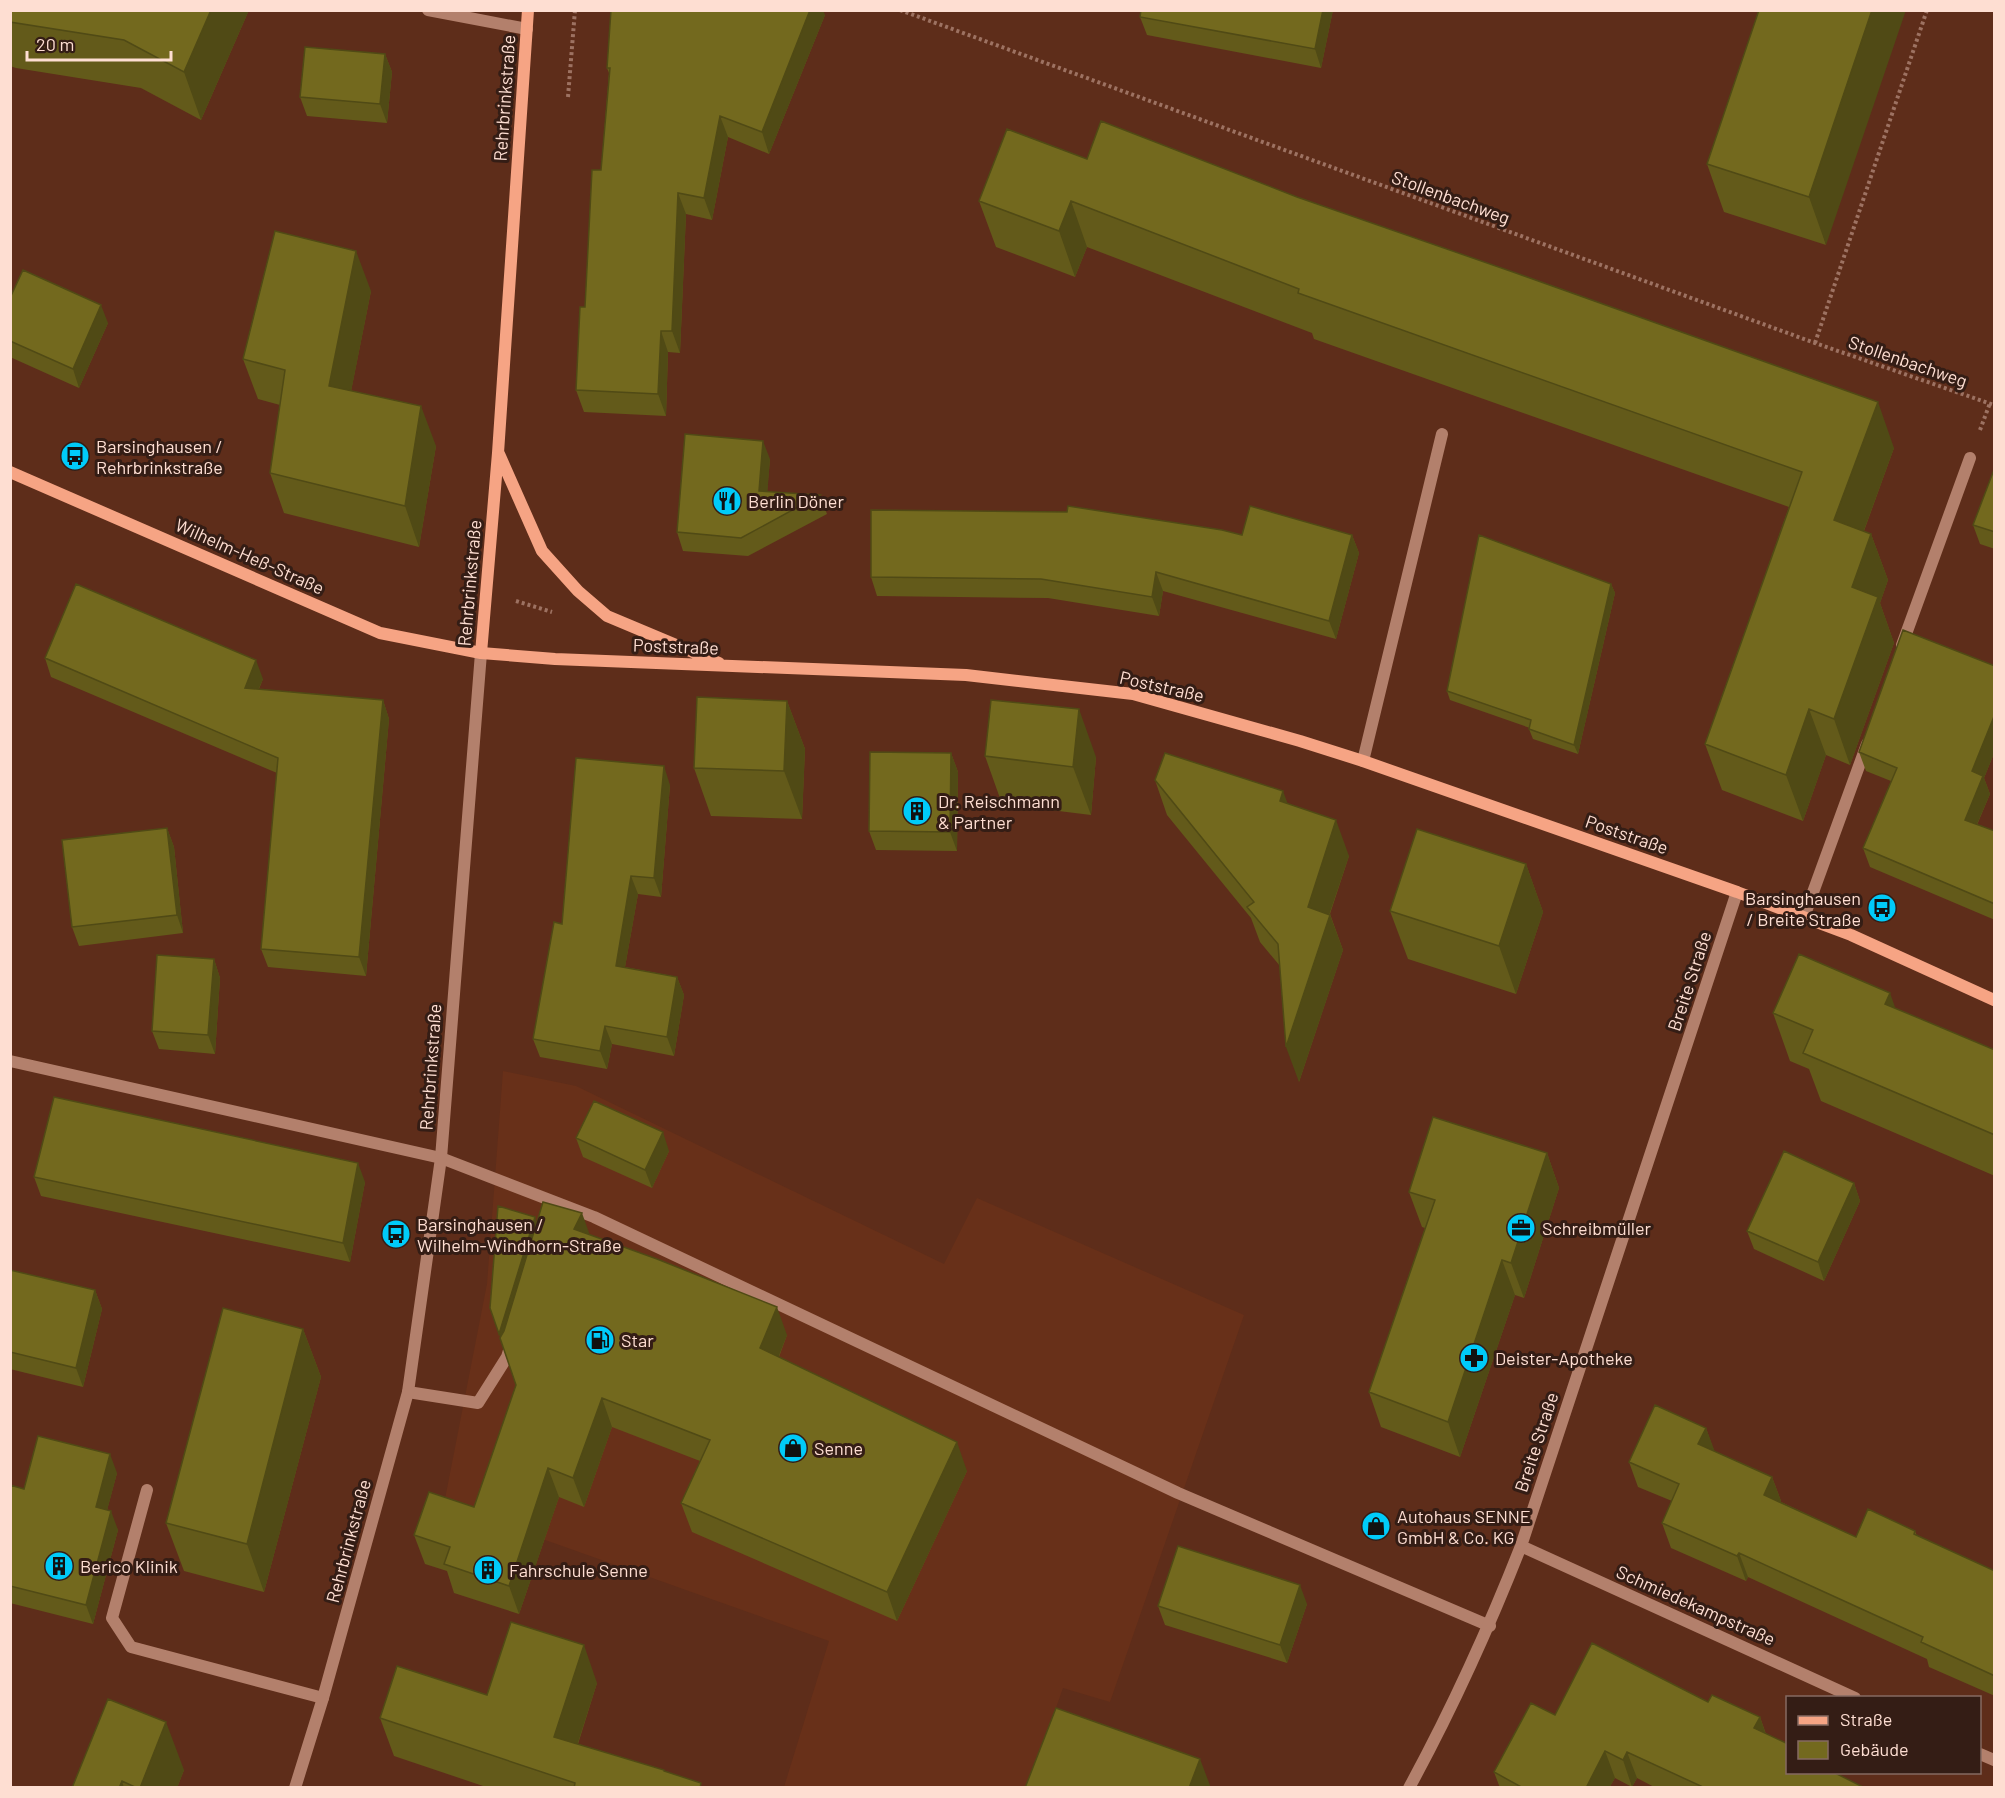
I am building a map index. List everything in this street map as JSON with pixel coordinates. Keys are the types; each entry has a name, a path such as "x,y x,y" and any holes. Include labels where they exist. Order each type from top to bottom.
{"main road":[{"name":"Rehrbrinkstraße","path":"481,653 498,453 528,10"},
{"path":"498,453 542,551 578,591 607,616 728,667"},
{"name":"Wilhelm-Heß-Straße","path":"10,472 380,633 481,653"},
{"name":"Poststraße","path":"481,653 555,659 728,667 966,675 1133,694 1363,761 1737,892 1851,935 1995,1000"}],"street":[{"path":"428,10 527,29"},
{"path":"1363,761 1442,434"},
{"path":"1897,659 1970,458"},
{"name":"Rehrbrinkstraße","path":"299,1786 408,1392 441,1158 481,653"},
{"path":"1804,917 1873,727"},
{"name":"Breite Straße","path":"1409,1788 1444,1724 1490,1626 1521,1546 1737,892"},
{"name":"Rehrbrinkstraße","path":"10,1061 441,1158"},
{"path":"441,1158 553,1206 605,1222 1178,1493 1490,1626"},
{"path":"408,1392 478,1403 507,1357 514,1336"},
{"path":"147,1490 112,1618 131,1647 323,1698"},
{"name":"Schmiedekampstraße","path":"1521,1546 1852,1696"},
{"path":"1981,1754 1995,1760"}],"path":[{"path":"568,97 575,10"},
{"name":"Stollenbachweg","path":"900,10 1815,343 1995,405"},
{"path":"1815,343 1927,10"},
{"path":"486,593 555,613 578,591"}],"shaded area":[{"name":"Senne","path":"503,1071 576,1086 944,1264 977,1198 1244,1315 1110,1702 1063,1688 1028,1787 784,1787 829,1641 444,1504 487,1284"}],"building":[{"path":"10,10 211,10 184,72 124,40 10,22"},
{"path":"611,10 810,10 762,132 720,116 704,198 678,193 672,331 661,331 658,394 576,390 580,307 585,307 592,170 601,170 610,68 607,68"},
{"path":"1141,10 1323,10 1315,49 1140,17"},
{"path":"1759,10 1872,10 1809,197 1707,164"},
{"path":"305,47 385,54 380,104 300,97"},
{"path":"1101,121 1297,197 1878,402 1834,520 1871,534 1852,587 1878,597 1834,719 1809,709 1786,775 1705,744 1802,472 1298,293 1299,289 1071,201 1059,231 979,201 1007,129 1087,159"},
{"path":"275,231 356,251 329,386 421,406 405,506 270,473 285,370 243,359"},
{"path":"23,270 101,305 73,369 10,341 10,298"},
{"name":"Berlin Döner","path":"685,434 763,441 759,491 820,495 741,538 677,532"},
{"path":"1995,467 1995,532 1973,525"},
{"path":"1068,506 1242,535 1250,506 1352,535 1329,621 1156,572 1152,597 1041,579 871,577 871,510 1067,512"},
{"path":"1479,535 1611,584 1574,745 1529,729 1531,720 1447,691"},
{"path":"76,584 256,660 245,688 383,700 359,957 261,949 278,758 45,658"},
{"path":"1903,630 1995,666 1995,714 1972,771 1983,776 1965,820 1995,831 1995,904 1863,848 1897,768 1859,752"},
{"path":"697,697 787,701 784,771 694,768"},
{"path":"991,700 1079,709 1073,767 985,756"},
{"name":"Dr. Reischmann & Partner","path":"870,752 951,753 950,832 869,831"},
{"path":"1165,753 1283,791 1280,801 1336,820 1308,907 1330,915 1286,1047 1278,944 1247,907 1254,902 1155,780"},
{"path":"576,758 664,766 654,878 631,876 616,966 677,977 667,1037 605,1026 600,1051 533,1039 554,922 562,924"},
{"path":"167,828 177,915 72,927 62,840"},
{"path":"1417,829 1526,864 1499,946 1390,911"},
{"path":"1799,954 1890,993 1885,1004 1995,1050 1995,1135 1803,1053 1813,1030 1773,1013"},
{"path":"157,955 214,959 208,1035 152,1031"},
{"path":"54,1097 358,1163 343,1243 34,1177"},
{"path":"594,1101 663,1132 645,1170 576,1138"},
{"path":"1433,1117 1547,1153 1511,1263 1502,1260 1448,1422 1369,1392 1435,1200 1409,1192"},
{"path":"1784,1151 1854,1183 1818,1262 1747,1231"},
{"path":"543,1202 582,1213 574,1229 777,1307 760,1348 957,1442 887,1592 681,1503 710,1440 602,1398 573,1478 548,1468 509,1586 444,1564 450,1547 414,1535 429,1492 474,1507 516,1385 500,1338"},
{"path":"498,1206 535,1217 499,1334 490,1308"},
{"path":"10,1270 95,1290 76,1368 10,1352"},
{"path":"223,1308 303,1329 247,1544 166,1523"},
{"path":"1655,1405 1706,1428 1698,1444 1772,1477 1764,1495 1856,1537 1868,1509 1915,1531 1914,1534 1995,1571 1995,1676 1921,1642 1923,1637 1739,1553 1737,1556 1662,1523 1679,1484 1629,1462"},
{"name":"Berico Klinik","path":"38,1436 110,1454 96,1507 111,1511 86,1605 10,1586 10,1485 24,1489"},
{"path":"1178,1546 1300,1585 1280,1645 1158,1606"},
{"path":"511,1622 584,1645 554,1737 664,1770 701,1783 700,1788 574,1788 575,1783 380,1718 397,1666 487,1695"},
{"path":"1592,1643 1708,1702 1712,1695 1760,1717 1754,1728 1786,1743 1786,1774 1837,1774 1865,1788 1705,1788 1627,1752 1623,1760 1605,1751 1586,1788 1523,1788 1494,1772 1531,1703 1555,1715"},
{"path":"108,1699 166,1722 140,1788 122,1781 119,1788 72,1788"},
{"path":"1056,1708 1200,1759 1189,1788 1025,1788"}],"place":[{"name":"Barsinghausen / Rehrbrinkstraße","path":"75,456"},
{"name":"Berlin Döner","path":"727,501"},
{"name":"Dr. Reischmann & Partner","path":"917,811"},
{"name":"Barsinghausen / Breite Straße","path":"1882,908"},
{"name":"Schreibmüller","path":"1521,1228"},
{"name":"Barsinghausen / Wilhelm-Windhorn-Straße","path":"396,1234"},
{"name":"Star","path":"600,1340"},
{"name":"Deister-Apotheke","path":"1474,1358"},
{"name":"Senne","path":"793,1448"},
{"name":"Autohaus SENNE GmbH & Co. KG","path":"1376,1526"},
{"name":"Berico Klinik","path":"59,1566"},
{"name":"Fahrschule Senne","path":"488,1570"}]}
